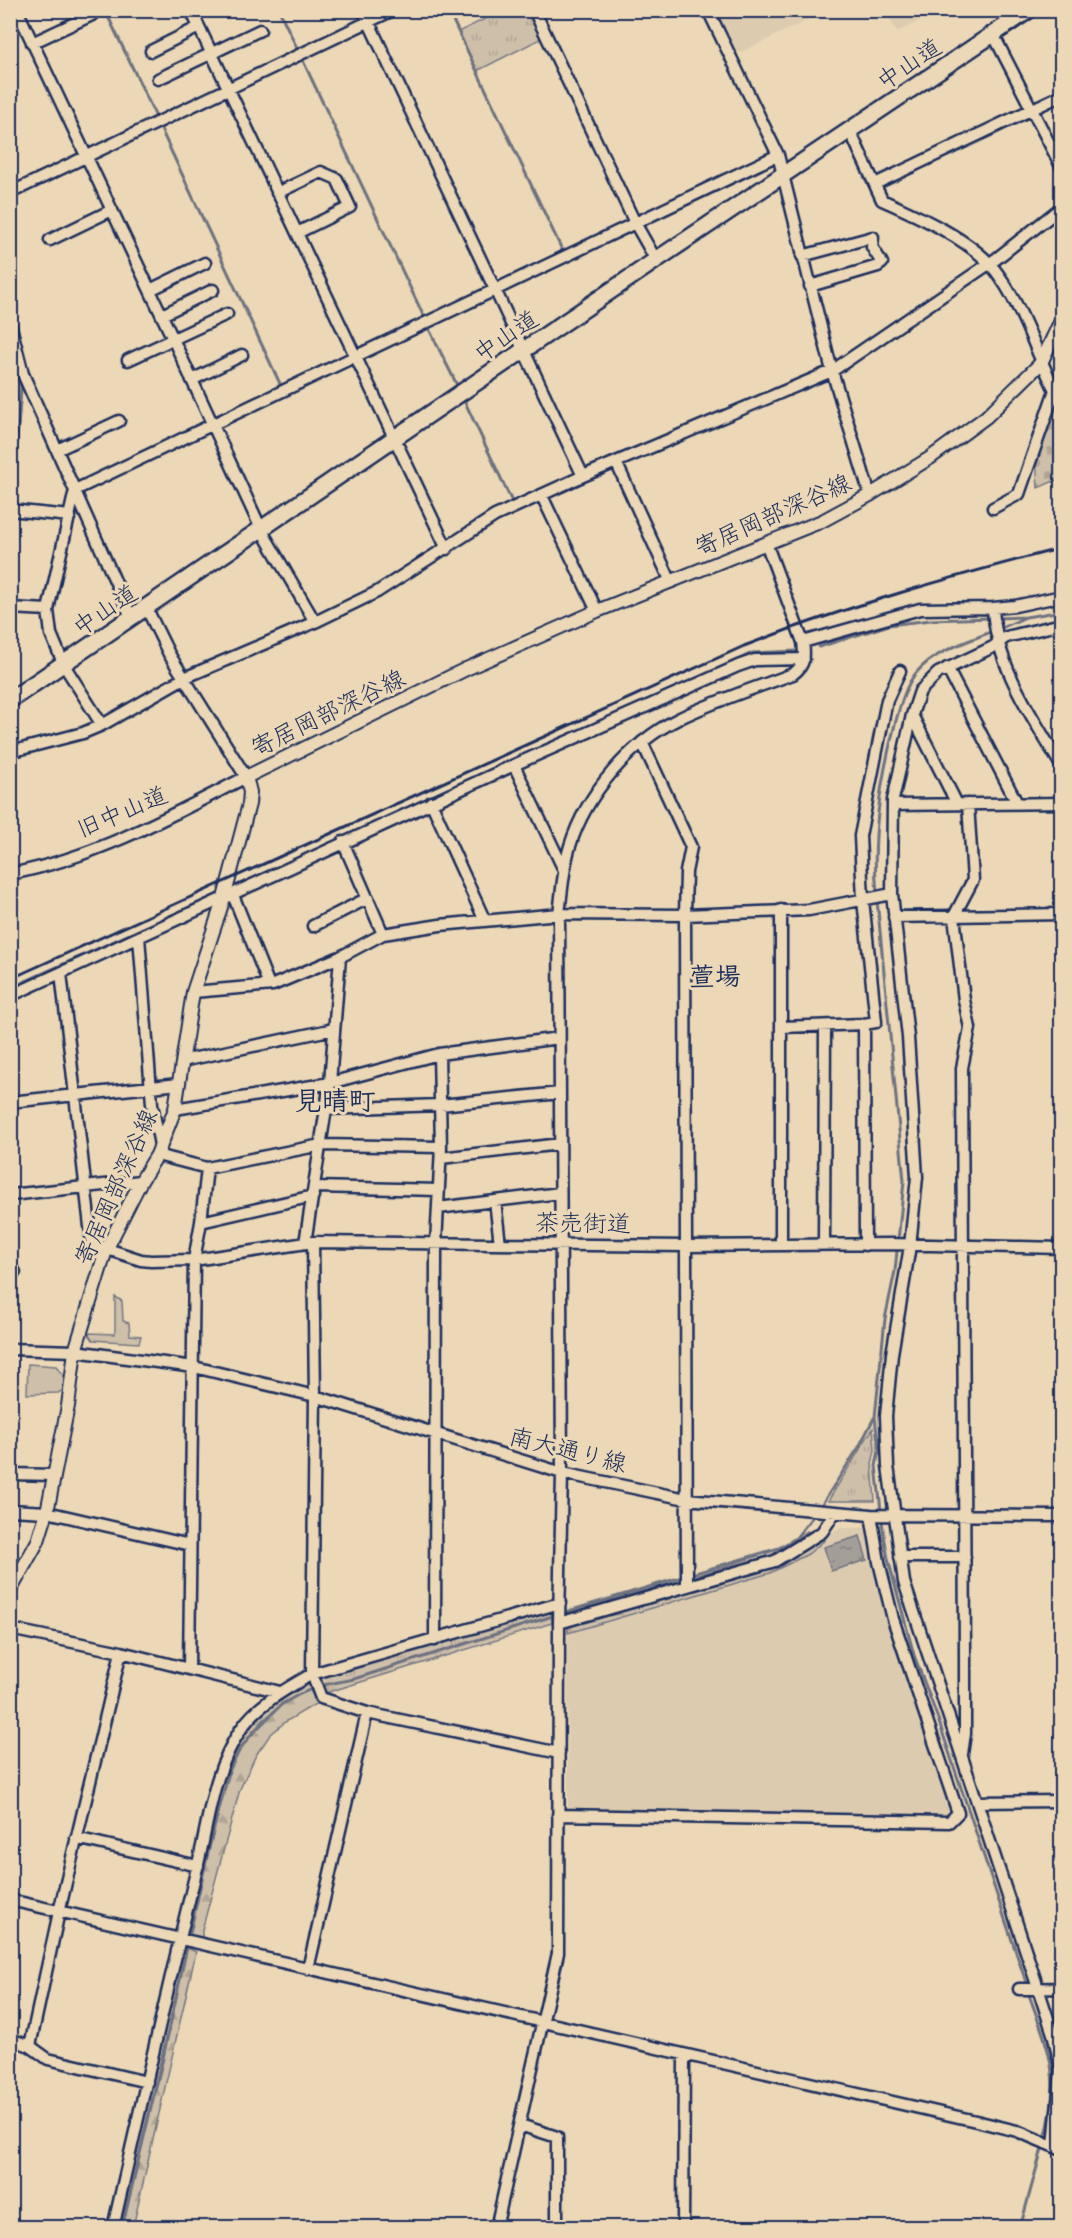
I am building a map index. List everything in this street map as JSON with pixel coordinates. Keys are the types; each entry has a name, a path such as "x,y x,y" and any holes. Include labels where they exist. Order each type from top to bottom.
{"highway":[{"name":"中山道","path":"10,700 262,531 656,260 1029,10"}],"main road":[{"name":"寄居岡部深谷線","path":"10,1591 38,1541 68,1406 75,1351 106,1250 159,1150 175,1109 193,992 228,896 249,804 250,792 246,777 466,669 597,611 822,521 870,495 930,458 986,417 1041,363 1062,318"}],"street":[{"path":"32,43 92,15 90,10"},
{"path":"191,10 447,549"},
{"path":"363,10 583,476"},
{"path":"10,193 393,10"},
{"path":"534,10 635,223 656,260"},
{"path":"708,10 778,155 832,371 870,495"},
{"path":"21,12 32,43 262,531 315,622"},
{"path":"151,51 199,27"},
{"path":"158,79 260,30"},
{"path":"993,34 1062,168"},
{"path":"875,184 1062,95"},
{"path":"850,131 882,200 915,215 957,239 975,250 989,263 1012,296 1041,363 1058,393 1019,494 993,508"},
{"path":"75,489 778,155"},
{"path":"278,192 321,172 337,178 350,207 297,233"},
{"path":"10,752 83,733 102,725 184,678 315,622 377,592 495,516 583,476 832,371 989,263 1062,207"},
{"path":"50,240 112,210"},
{"path":"802,256 873,237 872,247 882,263 810,286"},
{"path":"150,290 205,263"},
{"path":"162,315 213,290"},
{"path":"128,360 227,314"},
{"path":"10,323 23,374 132,619"},
{"path":"192,380 242,355"},
{"path":"57,450 119,421"},
{"path":"616,462 671,582"},
{"path":"75,489 48,610 51,634 64,665 102,725"},
{"path":"542,496 597,611"},
{"path":"10,510 70,516"},
{"path":"496,2228 558,1953 561,1473 559,1038 560,914 564,870 570,844 585,813 601,787 642,742 677,719 794,674 802,665 803,642 766,543"},
{"path":"10,1900 976,2121 1017,2131 1058,2148 1061,2070 1054,2037 1029,1989 977,1802 960,1759 904,1582 888,1466 886,1416 892,1354 917,1177 908,1037 890,895 893,805 912,715 920,691 938,673 988,650 995,624 1015,606 1062,596"},
{"path":"10,608 48,610"},
{"path":"147,609 169,654 246,777"},
{"path":"803,642 920,609 995,624 1015,634 1062,624"},
{"path":"995,624 1005,664 1025,705 1062,767"},
{"path":"10,996 626,714 755,660 804,659"},
{"path":"947,668 1017,803"},
{"path":"783,1027 876,1022 860,836 887,700 900,671"},
{"path":"912,715 962,804 973,880 954,916 964,1000 970,1028 962,1068 965,1733 960,1759"},
{"path":"642,742 691,847 686,872 685,915 687,1586"},
{"path":"514,765 564,870"},
{"name":"旧中山道","path":"10,874 56,862 132,834 246,777"},
{"path":"431,802 486,921"},
{"path":"893,805 1062,802"},
{"path":"343,842 383,934"},
{"path":"193,992 269,985 340,957 383,934 440,925 560,914 685,915 809,910 890,895"},
{"path":"228,896 269,985"},
{"path":"313,926 368,898"},
{"path":"781,910 783,1027 781,1245"},
{"path":"894,916 1062,914"},
{"path":"139,937 150,1087 159,1150 207,1168 321,1145 441,1147"},
{"path":"340,957 330,1083 309,1242 315,1396 313,1677 321,1698 367,1713 559,1753"},
{"path":"61,973 92,1244 106,1250"},
{"path":"864,1024 865,1245"},
{"path":"824,1245 825,1026"},
{"path":"182,1061 334,1029"},
{"path":"175,1109 330,1083 439,1054 559,1038"},
{"path":"435,1640 436,1244 441,1158 439,1054"},
{"path":"10,1102 179,1084"},
{"path":"326,1109 440,1105 560,1093"},
{"path":"441,1158 560,1144"},
{"path":"189,1669 194,1260 207,1168"},
{"path":"10,1195 141,1181"},
{"path":"201,1222 314,1192 439,1190"},
{"path":"438,1208 560,1192"},
{"path":"495,1201 500,1244"},
{"name":"茶売街道","path":"106,1250 141,1260 194,1260 309,1242 686,1246 890,1244 964,1248 1062,1248"},
{"name":"南大通り線","path":"10,1349 75,1351 194,1367 315,1396 561,1473 686,1499 871,1515 1062,1516"},
{"path":"10,1474 54,1475"},
{"path":"10,1510 46,1512 190,1545"},
{"path":"559,1623 775,1561 822,1532 835,1512"},
{"path":"558,1815 949,1822 958,1813 945,1764 893,1618 879,1562 871,1515"},
{"path":"900,1557 965,1557"},
{"path":"113,2228 198,1866 215,1782 242,1728 262,1706 280,1692 313,1677 560,1603"},
{"path":"893,1618 914,1612"},
{"path":"10,1629 121,1652 280,1692"},
{"path":"30,2046 76,1838 121,1652"},
{"path":"308,1969 367,1713"},
{"path":"945,1764 960,1759"},
{"path":"977,1802 1062,1801"},
{"path":"76,1838 198,1866"},
{"path":"1029,1989 1062,1988"},
{"path":"10,2039 30,2046 48,2059 147,2082"},
{"path":"683,2228 684,2055"},
{"path":"519,2125 557,2137 557,2228"}],"shaded area":[{"path":"717,11 826,11 737,54"},
{"path":"886,11 941,11 897,32"},
{"path":"839,1528 868,1528 953,1809 947,1817 568,1812 568,1635 571,1626 798,1554"}],"green space":[{"path":"534,10 546,36 477,71 458,32 501,11"},
{"path":"10,323 23,374 13,490 10,489"},
{"path":"1061,399 1061,478 1038,488 1036,459 1055,401"},
{"path":"115,1297 122,1301 123,1321 129,1323 130,1335 141,1336 139,1343 93,1340 88,1333 115,1334"},
{"path":"28,1364 56,1366 65,1378 64,1389 58,1393 27,1394"},
{"path":"873,1428 875,1450 872,1464 875,1501 828,1501"},
{"path":"807,1531 825,1540 808,1554 770,1573 568,1633 568,1611 692,1577 786,1547"},
{"path":"551,1610 552,1623 322,1694 318,1686 282,1704 251,1735 240,1749 230,1769 210,1842 190,1935 184,1934 218,1783 245,1730 283,1694 313,1680"},
{"path":"310,1690 317,1703 285,1722 270,1735 256,1755 240,1789 202,1930 202,1938 190,1935 227,1778 236,1756 252,1732 273,1711"},
{"path":"182,1948 187,1948 122,2227 116,2228"},
{"path":"187,1948 196,1952 133,2227 122,2227"}],"water":[{"path":"860,1536 867,1560 831,1571 824,1547"}],"waterway":[{"path":"105,10 157,119"},
{"path":"279,10 425,319"},
{"path":"448,10 564,254"},
{"path":"159,125 282,388"},
{"path":"427,325 459,389"},
{"path":"12,508 21,387 18,375"},
{"path":"463,398 514,506"},
{"path":"998,618 1026,617 1062,611"},
{"path":"999,629 1026,617"},
{"path":"819,647 889,625 931,620 991,618"},
{"path":"877,893 875,851 878,808 890,744 906,690 923,665 951,648 993,631"},
{"path":"647,701 752,653 797,651"},
{"path":"232,888 351,834"},
{"path":"10,988 220,893"},
{"path":"877,900 904,1181 895,1271 885,1319 875,1417 879,1450 876,1466 883,1529 888,1559 914,1655 938,1719 1027,1985"},
{"path":"820,1507 859,1447 874,1418"},
{"path":"562,1613 779,1548 796,1538 816,1512"},
{"path":"122,2228 163,2058 210,1841 230,1769 240,1749 282,1704 318,1686 354,1679 556,1615"},
{"path":"1028,1992 1047,2047 1053,2080 1050,2117 1045,2139"},
{"path":"1020,2228 1043,2145"}],"railway":[{"path":"10,979 744,646 901,593 1062,548"}],"district":[{"name":"萱場","path":"715,976"},
{"name":"見晴町","path":"335,1101"}]}
